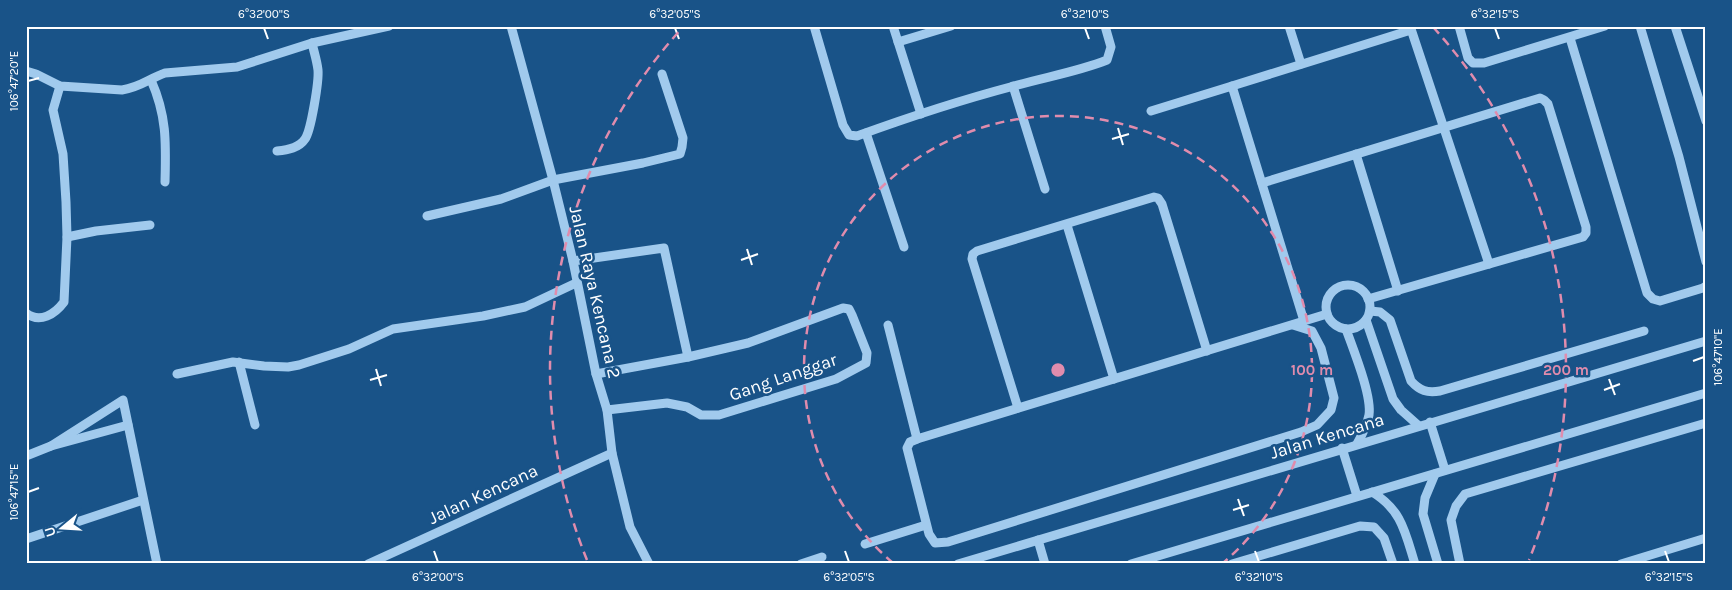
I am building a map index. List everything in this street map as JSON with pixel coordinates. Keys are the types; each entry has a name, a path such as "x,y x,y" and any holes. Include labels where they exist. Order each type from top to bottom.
{"street":[{"path":"26,71 60,86 122,90 137,87 165,72 237,67 312,43 389,26"},
{"name":"Jalan Raya Kencana 2","path":"510,26 554,180 596,374 606,410 612,454 630,527 649,564"},
{"path":"814,26 843,125 849,135 857,136 921,114 1106,60 1110,47 1105,26"},
{"path":"893,26 921,114"},
{"path":"898,42 951,26"},
{"path":"1289,26 1301,64"},
{"path":"1459,26 1468,58 1473,63 1484,63 1605,26"},
{"path":"1640,26 1680,157 1706,262"},
{"path":"1675,26 1703,101 1706,121"},
{"path":"1151,111 1410,28 1489,264"},
{"path":"1570,38 1647,293 1653,299 1660,301 1706,286"},
{"path":"278,151 288,150 301,144 309,130 318,80 318,70 312,43"},
{"path":"427,216 501,199 554,180 680,154 683,138 662,74"},
{"path":"151,80 162,110 166,153 165,182"},
{"path":"26,313 32,317 43,318 59,308 64,302 68,237 63,154 53,110 60,86"},
{"path":"1013,86 1045,189"},
{"path":"1232,86 1304,321"},
{"path":"1262,183 1540,98 1548,104 1586,233 1583,237 1368,299"},
{"path":"866,132 904,247"},
{"path":"1356,154 1398,291"},
{"path":"1018,408 972,259 973,254 977,251 1154,197 1158,198 1162,204 1207,351"},
{"path":"68,237 96,231 150,225"},
{"path":"1066,225 1114,379"},
{"path":"573,261 664,248 688,357"},
{"path":"177,374 233,362 277,367 299,365 349,349 393,329 483,316 525,307 576,284"},
{"path":"1344,286 1360,289 1368,299 1370,311 1366,320 1360,326 1352,329 1346,329 1334,324 1326,308 1327,300 1331,293 1337,288 1344,286"},
{"name":"Gang Langgar","path":"596,374 688,357 748,343 843,308 849,309 867,353 866,363 836,379 719,415 701,415 687,407 667,403 606,410"},
{"path":"1370,311 1380,312 1390,320 1411,381 1418,389 1429,392 1450,388 1644,331"},
{"path":"1293,325 1312,331 1321,348 1334,398 1331,410 1317,425 1301,432 948,542 935,543 929,534 907,448 910,442 1328,314"},
{"path":"1366,320 1393,399 1400,410 1419,426"},
{"path":"888,326 917,439"},
{"path":"1346,329 1369,406 1366,423 1357,444"},
{"name":"Jalan Kencana","path":"958,564 1706,341"},
{"path":"239,362 255,426"},
{"path":"1131,564 1706,392"},
{"path":"51,446 123,400 157,564"},
{"path":"1430,422 1445,470"},
{"path":"1460,564 1451,520 1456,506 1466,494 1706,423"},
{"path":"26,456 51,446 128,425"},
{"path":"1342,448 1357,496"},
{"name":"Jalan Kencana","path":"368,564 612,454"},
{"path":"1435,474 1425,498 1423,514 1438,564"},
{"path":"1372,492 1390,505 1400,519 1415,564"},
{"path":"26,539 143,500"},
{"path":"865,544 926,525"},
{"path":"1232,564 1360,526 1374,527 1384,538 1393,564"},
{"path":"1621,564 1706,538"},
{"path":"1038,540 1045,564"},
{"path":"801,564 822,557"}]}
